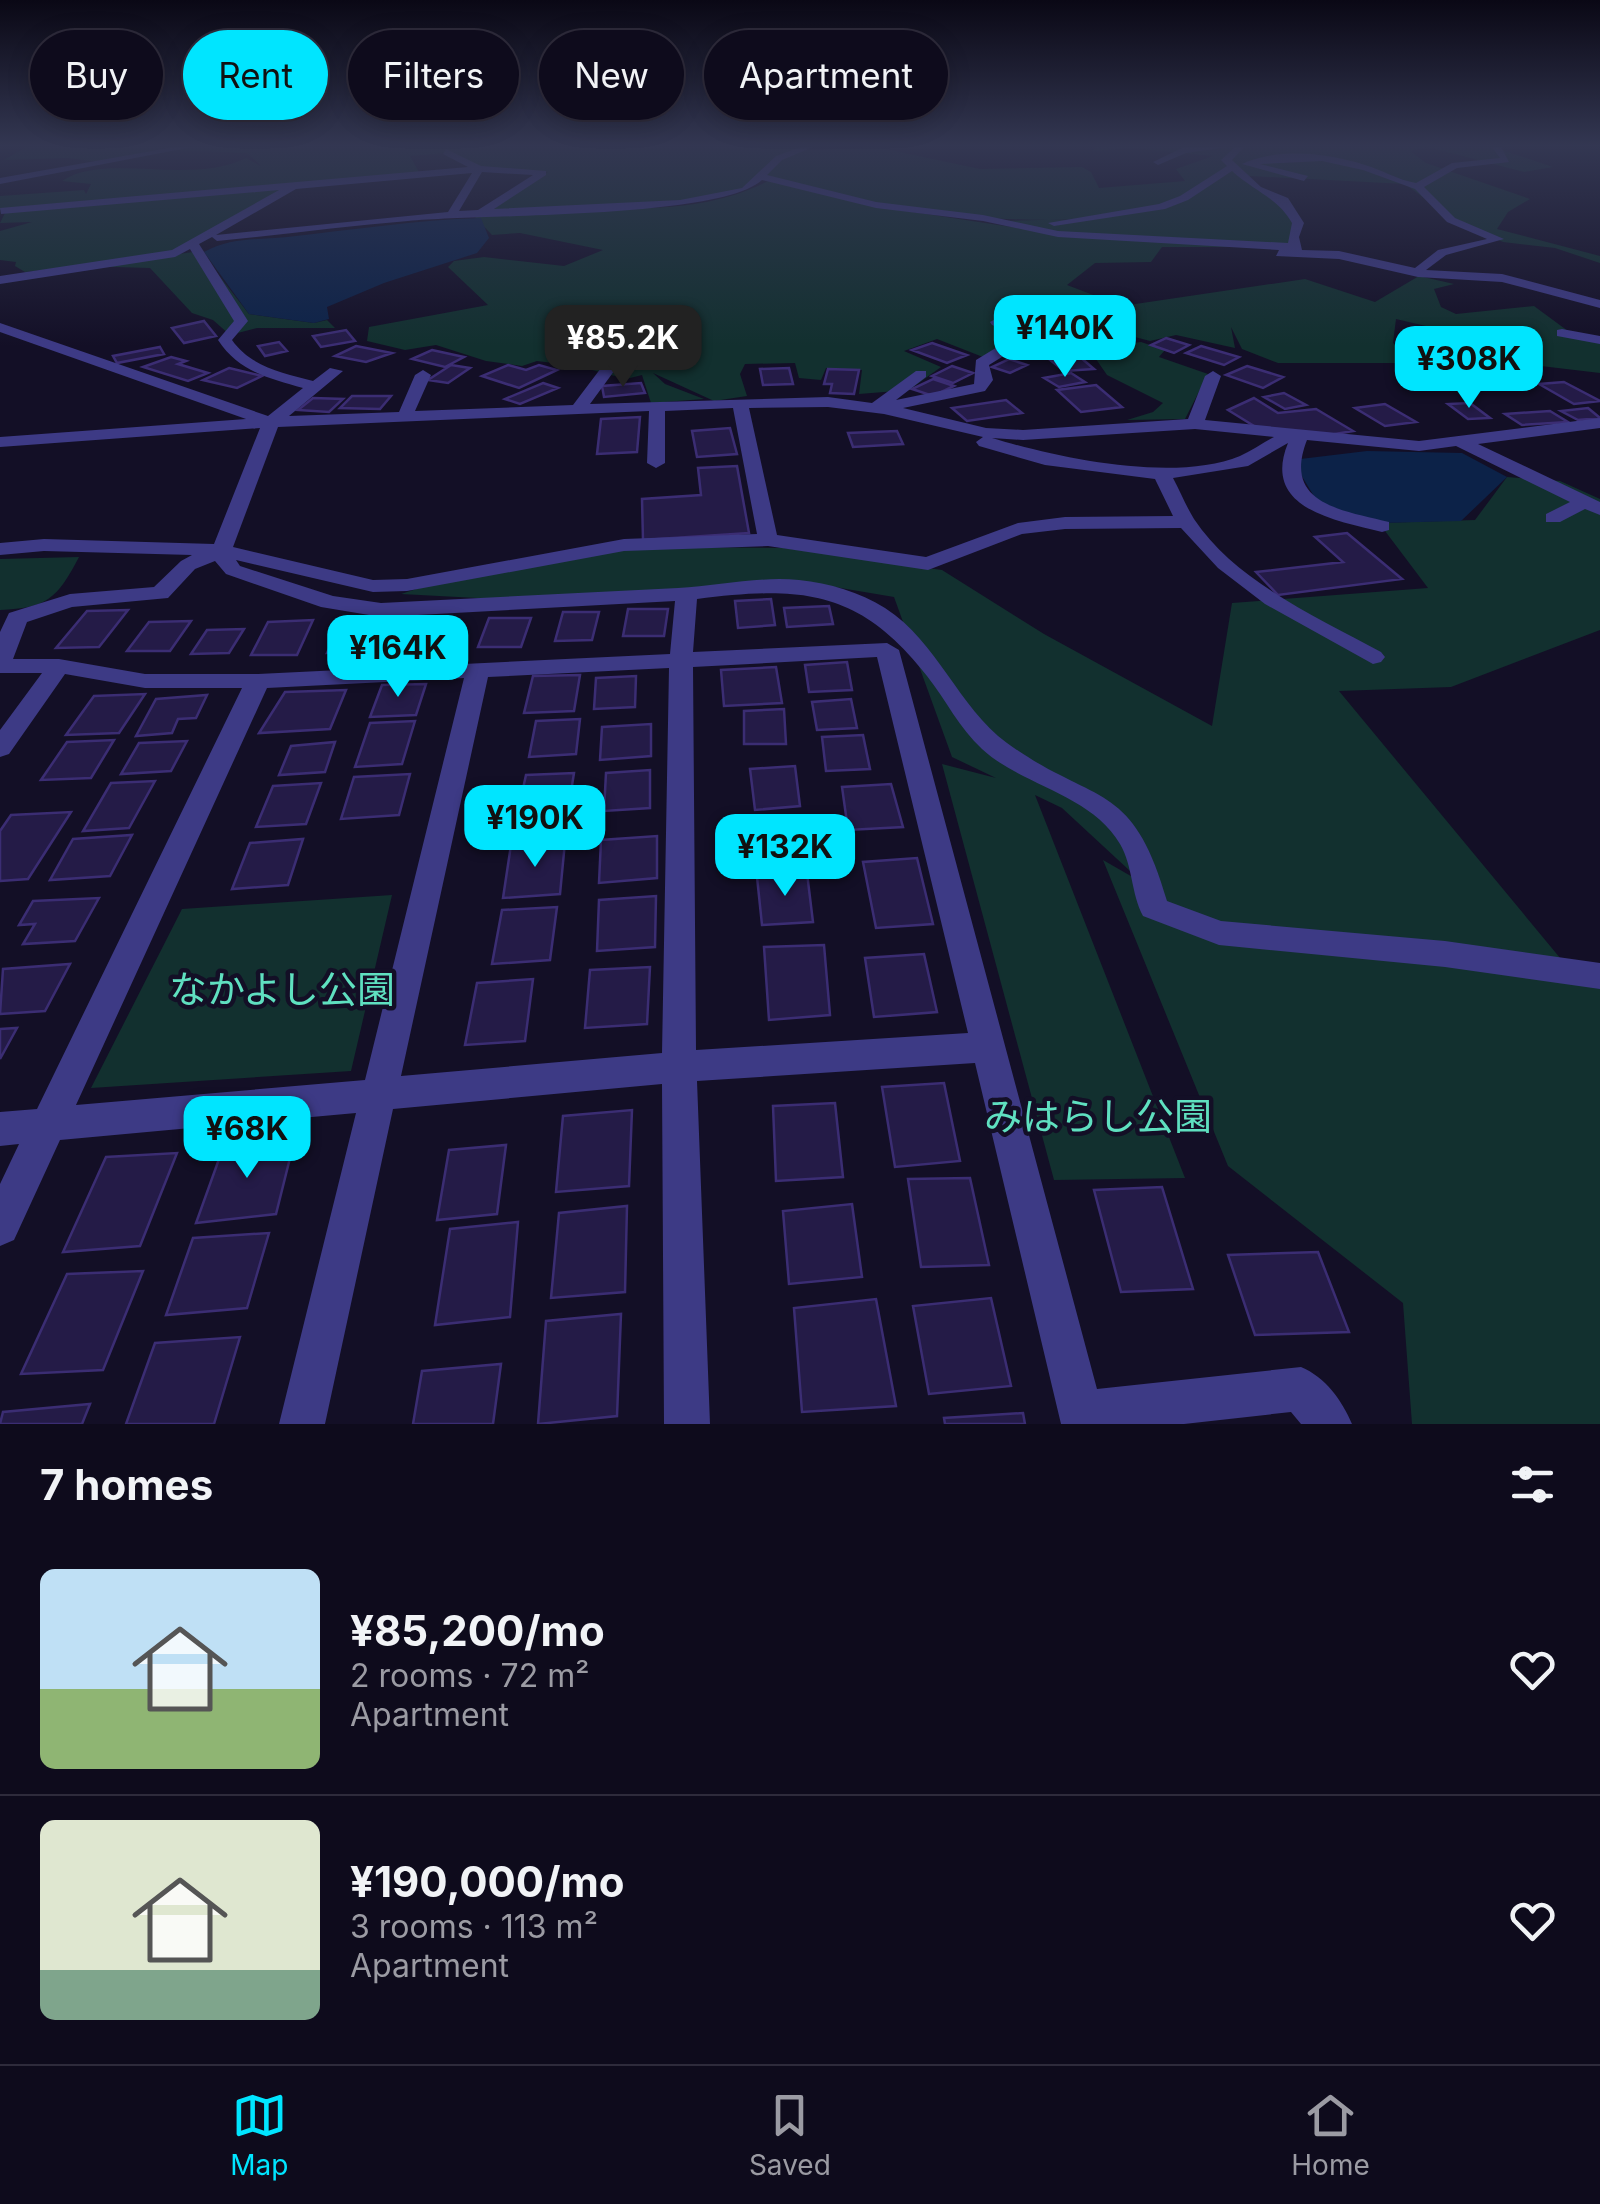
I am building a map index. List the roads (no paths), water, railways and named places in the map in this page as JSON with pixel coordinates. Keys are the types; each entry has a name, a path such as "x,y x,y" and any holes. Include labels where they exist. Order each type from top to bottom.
{"street":[{"path":"0,280 176,253 247,213"},
{"path":"199,242 360,217 468,213"},
{"path":"948,213 1100,239 1339,254 1418,273 1502,278 1600,304"},
{"path":"983,218 1057,223 1130,213"},
{"path":"1292,213 1298,224 1295,250"},
{"path":"1418,273 1427,259 1440,252 1498,239 1451,220 1445,213"},
{"path":"199,242 241,321 225,340 231,352 242,364 313,386"},
{"path":"1251,260 1250,256 1258,254 1295,250"},
{"path":"997,322 1026,336 1095,342 1115,336"},
{"path":"0,327 271,422"},
{"path":"1562,333 1600,340"},
{"path":"875,408 978,388 985,380 981,363 1026,336"},
{"path":"578,409 612,363"},
{"path":"335,372 271,422 220,554 233,570 329,602 381,610 686,594 778,582 847,596 887,615 909,636 994,746 1087,798 1130,836 1154,908 1219,933 1444,954 1600,976"},
{"path":"875,408 922,374"},
{"path":"406,416 424,375"},
{"path":"1195,424 1213,376"},
{"path":"0,442 271,422 740,403 848,404 964,428 1022,435 1195,424 1419,446 1600,423"},
{"path":"740,403 768,540"},
{"path":"848,404 862,425"},
{"path":"656,463 658,406"},
{"path":"964,428 990,445 1045,460 1162,474 1242,462 1295,436"},
{"path":"1295,436 1288,457 1289,472 1302,499 1323,511 1382,526"},
{"path":"1459,441 1592,506"},
{"path":"1162,474 1186,522 1203,544 1292,613 1373,657"},
{"path":"1553,518 1592,506"},
{"path":"0,549 44,545 222,550 374,586 407,586 624,545 768,540 928,564 1018,529 1064,523 1186,522"},
{"path":"222,550 188,564 160,592 70,601 17,618 0,664 60,666 145,681 258,681 887,650 985,1047 1083,1419 1300,1389 1329,1424"},
{"path":"686,594 682,658 680,1067 687,1424"},
{"path":"0,748 60,666"},
{"path":"302,1424 478,668"},
{"path":"0,1226 258,681"},
{"path":"0,1129 378,1098 680,1067 985,1047"}],"water":[{"path":"481,218 489,238 477,253 384,283 327,307 329,319 314,323 249,314 204,252 244,240"},
{"path":"1367,451 1462,453 1507,477 1461,521 1380,523 1323,511 1292,460"}],"park label":[{"name":"なかよし公園","path":"282,989"},
{"name":"みはらし公園","path":"1098,1116"}]}
